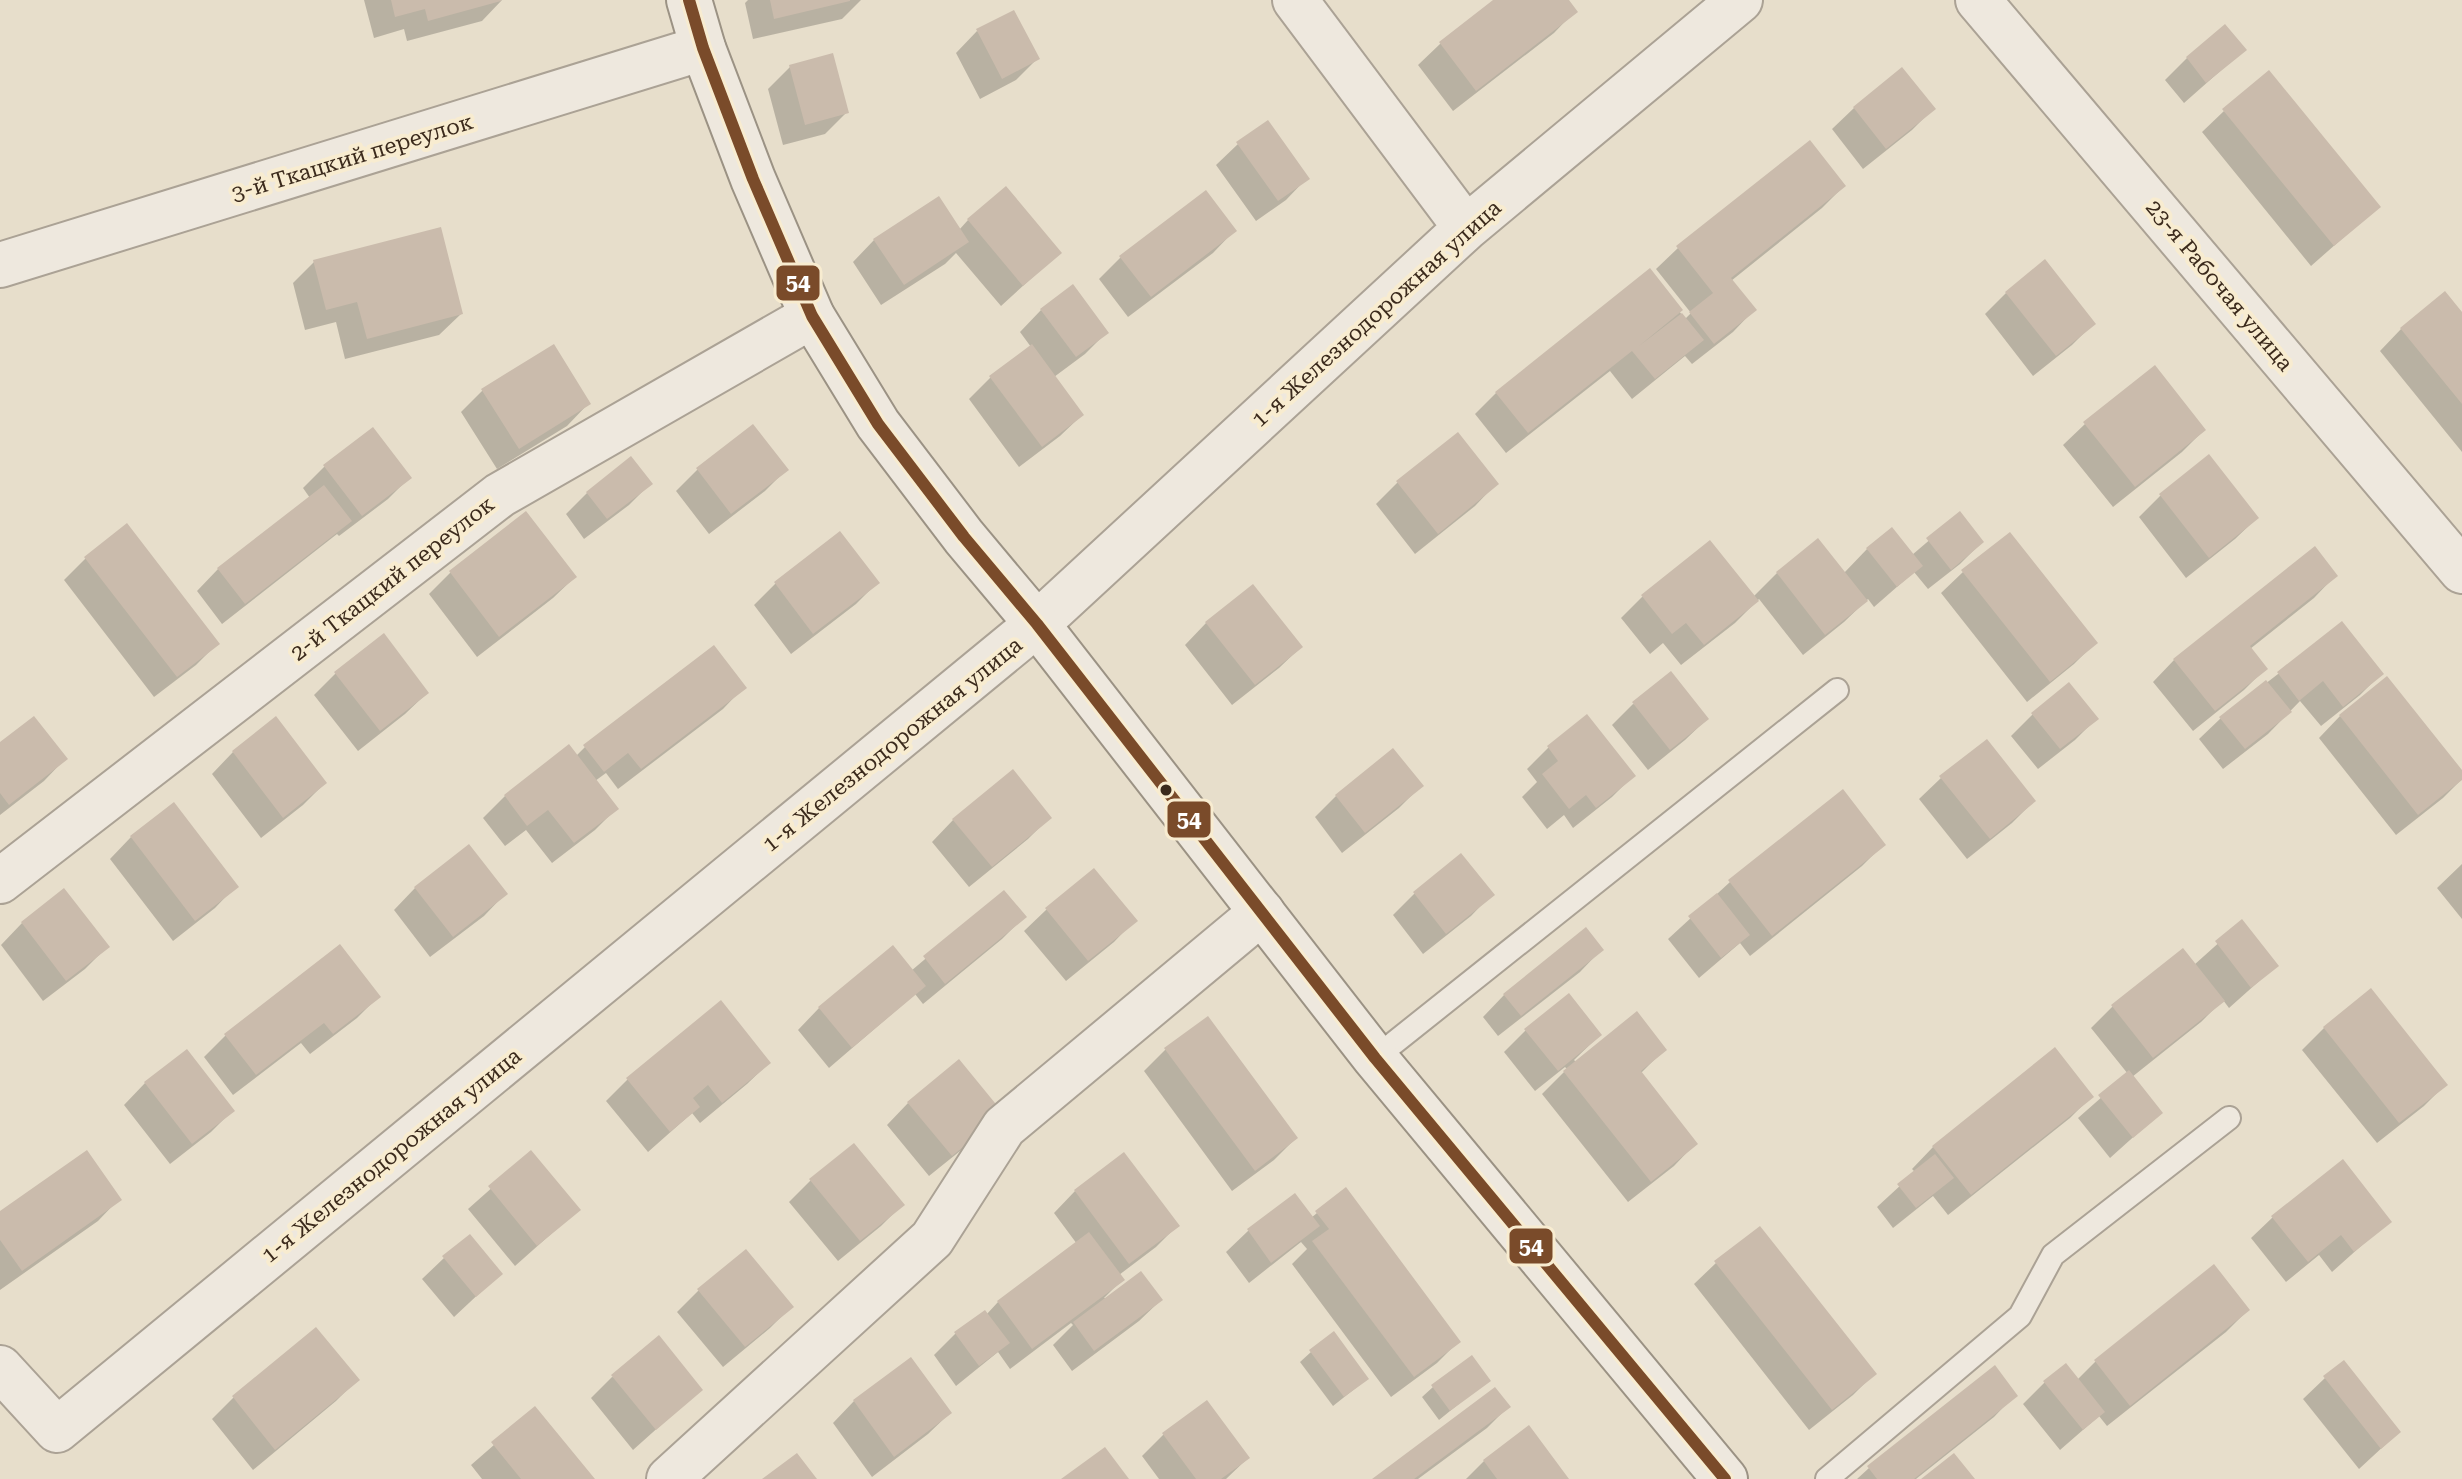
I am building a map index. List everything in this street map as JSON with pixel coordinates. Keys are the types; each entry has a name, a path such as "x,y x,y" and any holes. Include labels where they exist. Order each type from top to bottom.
{"street":[{"path":"689,0 703,48 753,179 812,316 878,424 1375,1058 1725,1479"},
{"path":"1295,0 1466,228"},
{"name":"1-я Железнодорожная улица","path":"0,1368 57,1430 1037,624 1466,228 1740,0"},
{"name":"23-я Рабочая улица","path":"1978,0 2462,571"},
{"name":"3-й Ткацкий переулок","path":"0,265 703,48"},
{"name":"2-й Ткацкий переулок","path":"0,881 500,495 812,316"},
{"path":"669,1479 932,1239 1004,1127 1262,912"}],"lane":[{"path":"1375,1058 1837,690"},
{"path":"1827,1479 2020,1316 2053,1255 2229,1118"}],"building":[{"path":"391,0 501,1 428,21 425,9 395,17"},
{"path":"770,0 850,0 850,1 774,19"},
{"path":"1493,0 1569,0 1578,12 1476,91 1439,42"},
{"path":"1014,10 1040,59 1002,79 976,29"},
{"path":"2225,24 2247,50 2206,83 2186,57"},
{"path":"833,53 849,113 805,125 789,65"},
{"path":"1902,67 1936,109 1886,149 1853,107"},
{"path":"2269,70 2381,207 2334,246 2222,109"},
{"path":"1268,120 1310,179 1278,201 1236,142"},
{"path":"1810,140 1846,186 1731,278 1757,310 1714,344 1689,312 1713,293 1676,246"},
{"path":"1006,186 1062,253 1023,286 967,219"},
{"path":"1206,190 1237,231 1151,297 1119,256"},
{"path":"939,196 969,242 904,285 873,239"},
{"path":"441,227 463,314 367,339 357,302 326,310 313,260"},
{"path":"2045,259 2096,324 2056,356 2005,292"},
{"path":"1650,268 1683,310 1639,346 1682,313 1704,340 1655,379 1632,351 1528,433 1495,392"},
{"path":"1073,284 1109,333 1076,357 1040,309"},
{"path":"2445,291 2462,312 2462,404 2400,328"},
{"path":"554,344 591,404 519,449 481,389"},
{"path":"1032,344 1084,415 1042,447 989,376"},
{"path":"2155,365 2206,430 2135,487 2083,422"},
{"path":"753,424 789,470 731,514 696,468"},
{"path":"373,427 412,478 362,516 323,465"},
{"path":"1458,432 1499,484 1438,534 1396,481"},
{"path":"2209,454 2259,518 2209,558 2159,494"},
{"path":"631,456 653,484 607,519 586,492"},
{"path":"324,485 352,521 245,604 217,568"},
{"path":"526,511 577,577 499,637 449,571"},
{"path":"1960,511 1984,542 1951,570 1926,538"},
{"path":"127,523 220,644 177,677 84,557"},
{"path":"1892,527 1923,566 1897,587 1866,548"},
{"path":"840,531 880,583 813,634 774,582"},
{"path":"2010,532 2098,643 2050,682 1961,570"},
{"path":"1818,538 1868,601 1825,635 1776,572"},
{"path":"1710,540 1759,601 1704,645 1686,623 1672,634 1641,595"},
{"path":"2315,546 2338,576 2250,646 2268,669 2215,711 2173,659"},
{"path":"1253,584 1303,647 1255,685 1205,622"},
{"path":"2342,621 2384,674 2343,707 2323,681 2299,701 2277,672"},
{"path":"384,633 429,693 380,731 334,672"},
{"path":"714,645 747,688 641,769 628,753 604,772 583,745"},
{"path":"1671,671 1709,719 1670,750 1632,702"},
{"path":"2387,676 2462,770 2462,780 2418,815 2339,715"},
{"path":"2266,680 2292,712 2245,749 2219,717"},
{"path":"2069,682 2099,719 2060,749 2031,713"},
{"path":"1587,714 1636,776 1596,808 1586,795 1569,809 1542,774 1558,761 1547,746"},
{"path":"34,716 68,759 9,805 0,793 0,742"},
{"path":"276,716 327,783 283,818 232,751"},
{"path":"1987,739 2036,801 1990,839 1939,776"},
{"path":"569,744 619,809 574,843 548,810 527,826 504,795"},
{"path":"1393,748 1424,786 1365,833 1335,795"},
{"path":"1013,769 1052,818 992,867 952,819"},
{"path":"1843,789 1886,845 1772,936 1728,880"},
{"path":"174,802 239,887 195,921 130,836"},
{"path":"469,844 508,894 453,937 414,887"},
{"path":"1461,853 1495,895 1446,934 1413,892"},
{"path":"1094,868 1138,921 1088,961 1045,908"},
{"path":"64,888 110,947 66,981 21,922"},
{"path":"1004,890 1027,917 945,984 923,956"},
{"path":"1717,893 1750,935 1721,958 1688,916"},
{"path":"2242,919 2279,966 2251,988 2215,941"},
{"path":"1586,927 1604,950 1521,1016 1503,994"},
{"path":"340,944 381,997 333,1034 324,1023 256,1075 224,1034"},
{"path":"893,945 926,986 852,1048 818,1007"},
{"path":"2183,948 2225,1001 2153,1058 2111,1005"},
{"path":"2371,988 2448,1085 2399,1123 2323,1027"},
{"path":"1569,993 1602,1035 1558,1071 1524,1029"},
{"path":"721,1000 771,1063 722,1103 708,1085 693,1098 700,1107 670,1132 626,1078"},
{"path":"1637,1011 1667,1050 1641,1071 1698,1144 1651,1182 1563,1071"},
{"path":"1208,1016 1298,1138 1255,1171 1164,1048"},
{"path":"2055,1047 2094,1097 1971,1195 1932,1146"},
{"path":"187,1049 235,1111 192,1144 144,1082"},
{"path":"959,1059 1004,1114 952,1156 907,1102"},
{"path":"2129,1070 2163,1113 2133,1138 2098,1095"},
{"path":"854,1143 905,1205 860,1241 809,1179"},
{"path":"87,1150 122,1200 22,1271 0,1240 0,1211"},
{"path":"531,1150 581,1210 537,1246 488,1186"},
{"path":"1124,1152 1180,1226 1129,1264 1074,1190"},
{"path":"1935,1154 1954,1178 1916,1208 1897,1184"},
{"path":"2343,1159 2392,1222 2354,1252 2341,1235 2308,1262 2271,1216"},
{"path":"1346,1187 1461,1342 1414,1377 1312,1241 1329,1229 1315,1211"},
{"path":"1295,1193 1320,1226 1271,1263 1247,1229"},
{"path":"1760,1226 1877,1374 1832,1410 1714,1261"},
{"path":"1089,1232 1125,1280 1032,1349 997,1301"},
{"path":"470,1234 503,1274 476,1297 442,1256"},
{"path":"746,1249 794,1307 745,1347 697,1289"},
{"path":"2214,1264 2250,1310 2130,1406 2094,1360"},
{"path":"1141,1271 1163,1300 1094,1351 1073,1322"},
{"path":"985,1310 1010,1343 979,1366 954,1332"},
{"path":"316,1327 360,1380 275,1450 232,1396"},
{"path":"1334,1331 1369,1379 1344,1397 1309,1350"},
{"path":"659,1335 703,1390 656,1430 611,1375"},
{"path":"1472,1355 1491,1381 1450,1411 1431,1385"},
{"path":"911,1357 952,1413 894,1457 853,1400"},
{"path":"2344,1360 2401,1432 2381,1449 2323,1376"},
{"path":"2066,1363 2105,1412 2083,1430 2043,1381"},
{"path":"1995,1365 2018,1396 1914,1479 1877,1479 1867,1466"},
{"path":"1495,1387 1511,1407 1414,1479 1372,1479"},
{"path":"1207,1400 1250,1458 1221,1479 1196,1479 1162,1433"},
{"path":"535,1406 595,1479 521,1479 491,1442"},
{"path":"1529,1425 1569,1479 1497,1479 1483,1460"},
{"path":"1105,1447 1129,1479 1061,1479"},
{"path":"797,1453 817,1479 762,1479"},
{"path":"1954,1453 1975,1479 1921,1479"}],"transit line":[{"name":"54","path":"689,0 703,48 753,179 812,316 878,424 1375,1058 1725,1479"}]}
